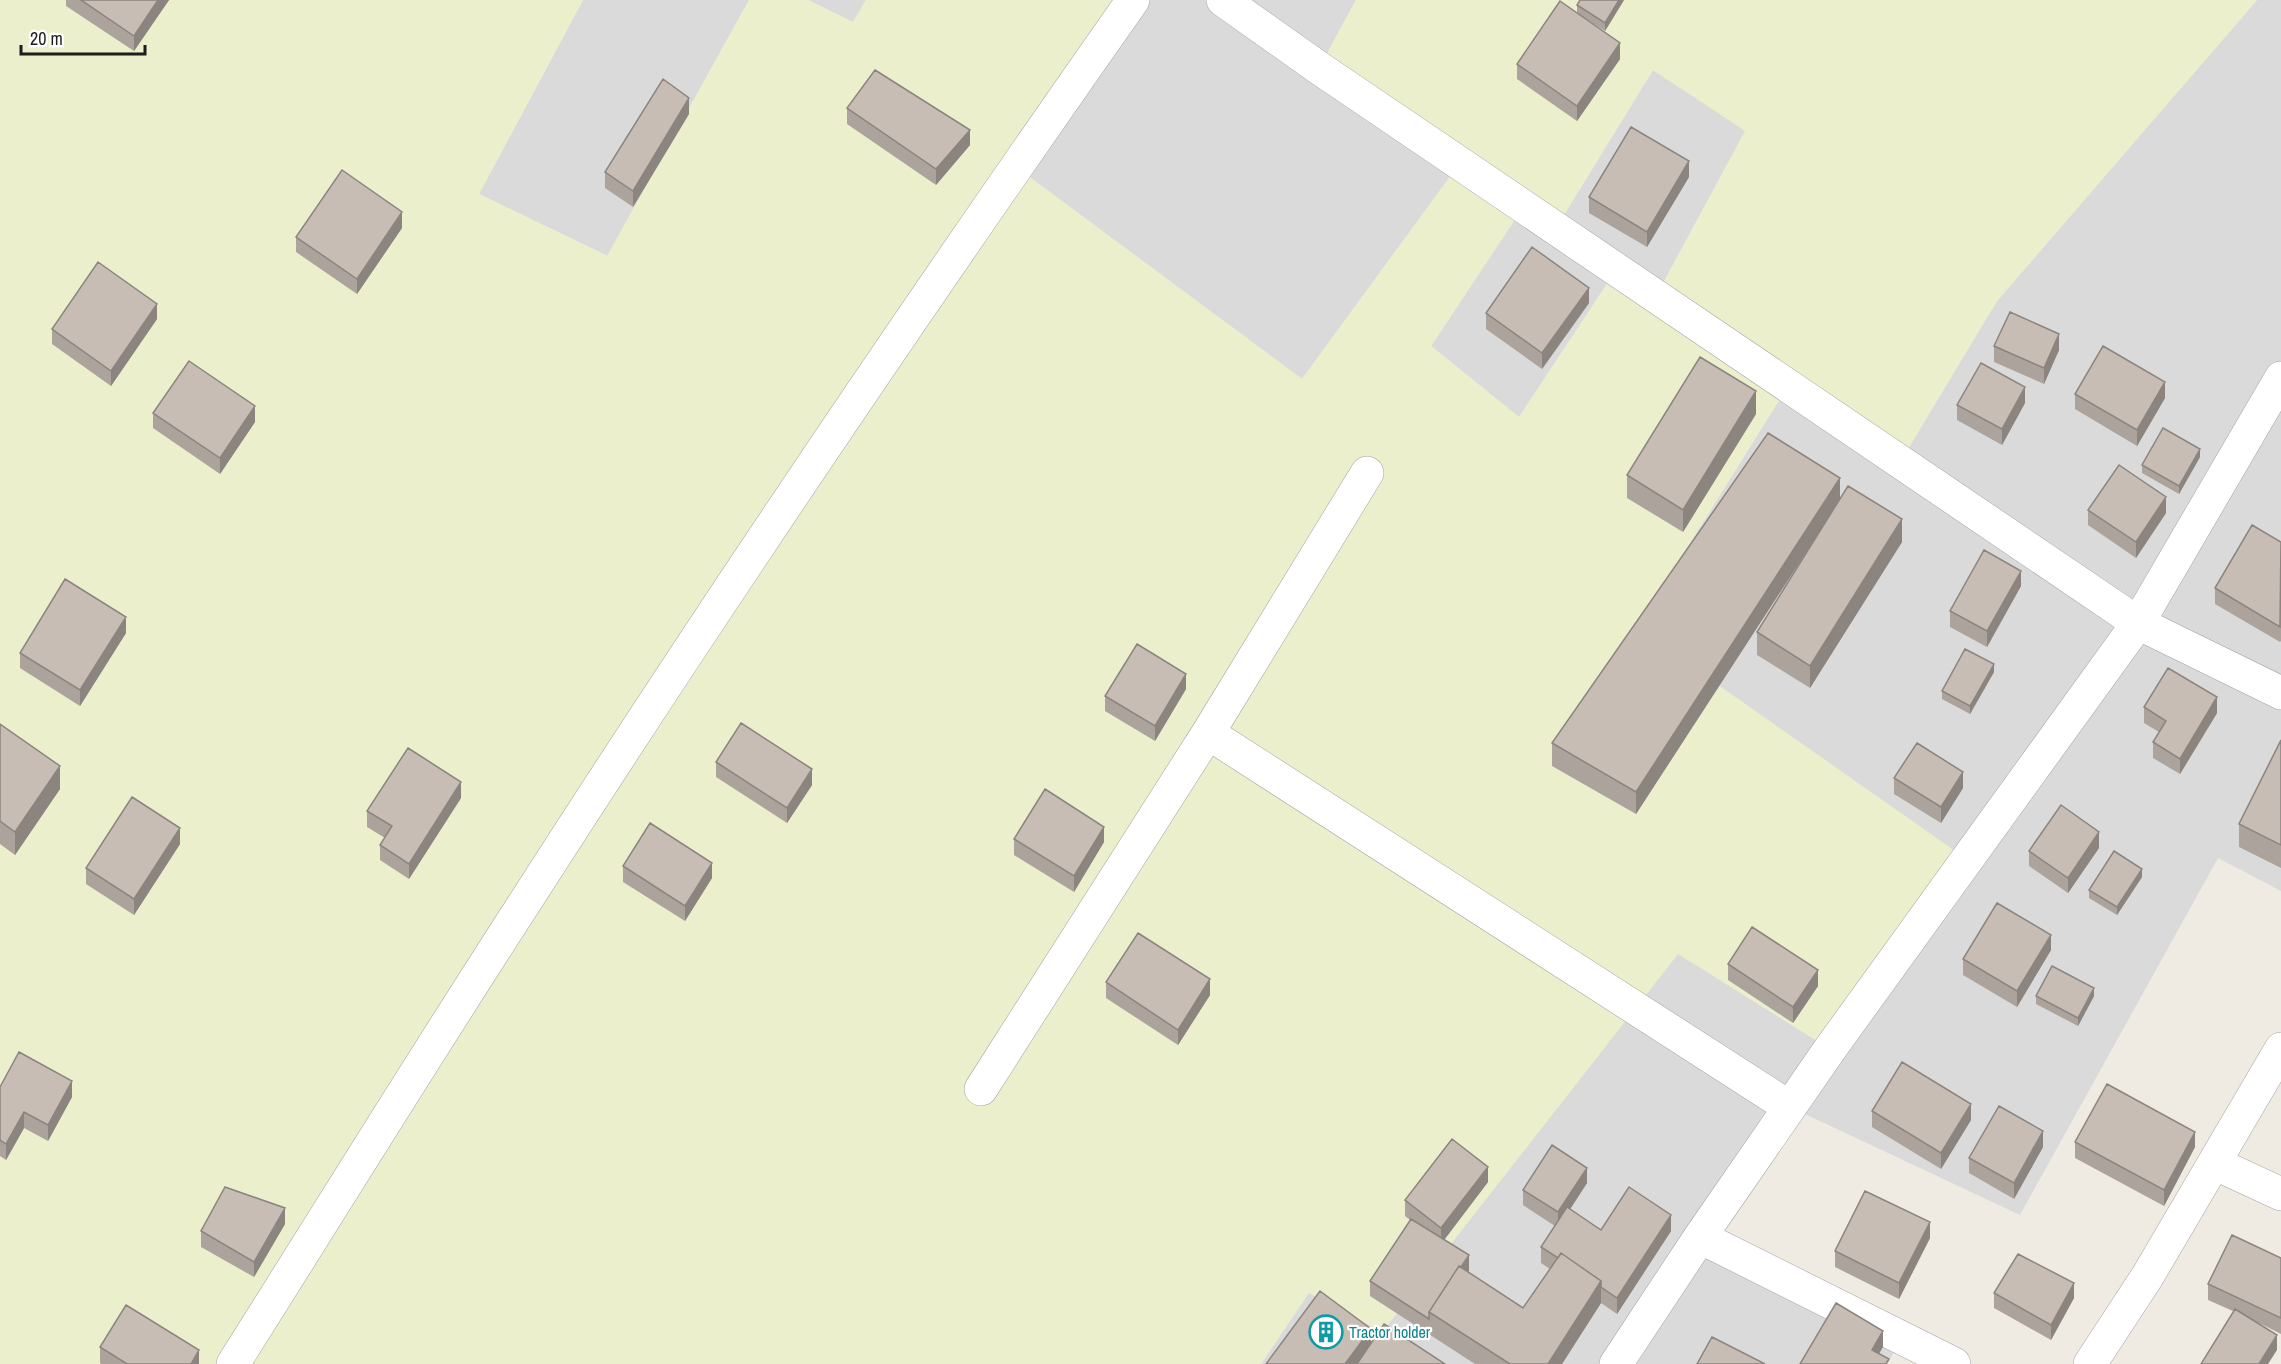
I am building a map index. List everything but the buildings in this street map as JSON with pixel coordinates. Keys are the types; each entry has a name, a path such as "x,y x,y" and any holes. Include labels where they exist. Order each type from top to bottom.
{"street":[{"path":"233,1364 515,917 677,669 1016,167 1133,0"},
{"path":"1223,0 1319,68 2138,623 2281,693"},
{"path":"1616,1364 1789,1107 2138,623 2281,378"},
{"path":"981,1089 1208,733 1367,473"},
{"path":"1208,733 1789,1107"},
{"path":"2090,1364 2147,1277 2281,1049"},
{"path":"2214,1163 2281,1194"},
{"path":"1700,1237 1954,1364"}],"shaded area":[{"path":"583,0 749,0 608,256 479,194"},
{"path":"808,0 866,0 853,22"},
{"path":"1133,0 1356,0 1319,68 1460,163 1302,379 1016,167"},
{"path":"2257,0 2281,0 2281,891 2218,858 2020,1215 1790,1107 1700,1237 1905,1334 1887,1364 1261,1364 1309,1292 1383,1331 1678,953 1830,1049 1637,628 1788,386 1900,462 1997,301"},
{"path":"1653,70 1746,131 1656,296 1616,270 1519,417 1431,346 1524,206 1556,228"}],"green space":[{"path":"0,0 583,0 479,194 607,256 749,0 808,0 853,22 866,0 1133,0 1016,167 1302,379 1460,163 1319,68 1356,0 2257,0 1997,301 1900,462 1788,386 1637,628 1968,860 1830,1049 1678,954 1382,1332 1309,1293 1261,1364 0,1364","holes":["1653,70 1745,131 1656,296 1617,269 1519,417 1431,346 1523,207 1556,228"]}],"place":[{"name":"Tractor holder","path":"1326,1332"}]}
